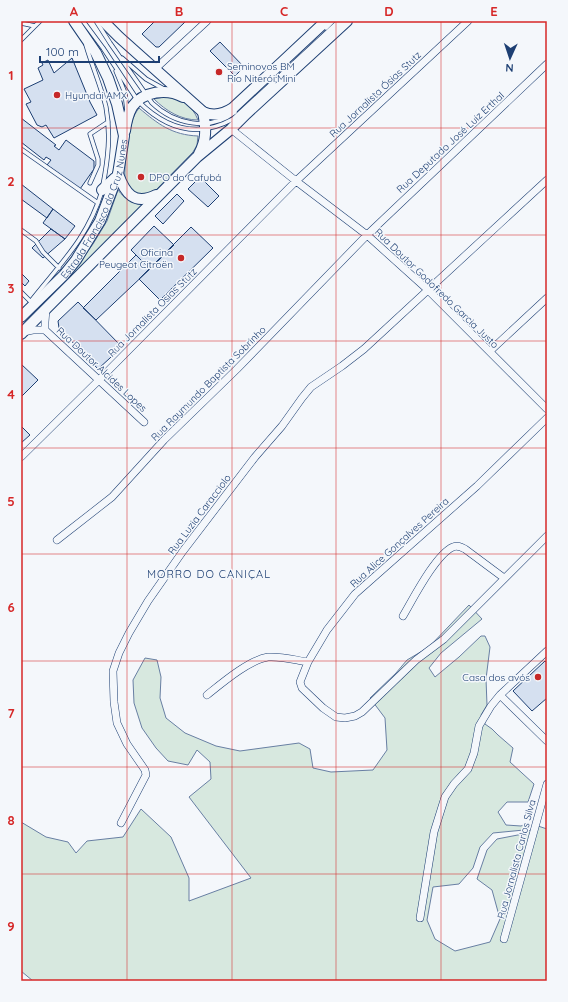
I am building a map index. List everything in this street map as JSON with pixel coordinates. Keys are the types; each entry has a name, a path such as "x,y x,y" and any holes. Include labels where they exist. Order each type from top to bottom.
{"main road":[{"name":"Estrada Francisco da Cruz Nunes","path":"26,310 64,275 76,260 100,221 117,175 124,136 117,104 108,78 96,53 74,21"},
{"path":"104,21 118,37 188,100 203,112 213,115 227,112 233,108 326,21"},
{"path":"196,157 231,129 347,21"},
{"path":"124,136 132,107 142,98 157,92 170,92 180,95 188,100"},
{"path":"196,157 204,143 205,126 203,112"},
{"name":"Estrada Francisco da Cruz Nunes","path":"22,333 196,157"},
{"path":"102,190 117,175 123,187 132,197 147,199 162,192"}],"street":[{"path":"155,69 207,21"},
{"name":"Rua Jornalista Ósias Stutz","path":"296,181 468,21"},
{"name":"Rua Deputado José Luiz Erthal","path":"367,235 547,64"},
{"name":"Rua Doutor Godofredo Garcia Justo","path":"231,129 367,235 428,290 547,409"},
{"path":"428,290 547,180"},
{"name":"Rua Jornalista Osias Stutz","path":"21,457 296,181"},
{"name":"Rua Raymundo Baptista Sobrinho","path":"57,540 112,497 164,440 237,369 367,235"},
{"name":"Rua Luzia Caracciolo","path":"121,823 146,775 145,770 127,744 118,723 114,702 114,671 119,653 129,633 148,601 183,551 255,456 282,426 311,387 358,354 428,290"},
{"path":"490,351 547,298"},
{"name":"Rua Doutor Alcides Lopes","path":"46,308 44,322 45,330 144,422"},
{"name":"Rua Doutor Alcides Lopes","path":"22,333 33,330 45,330"},
{"name":"Rua Alice Gonçalves Pereira","path":"504,578 444,639 416,660 362,712 355,716 345,718 336,717 313,699 302,688 300,682 308,662 327,630 355,594 477,486 547,418"},
{"path":"403,616 441,556 453,547 457,546 465,549 504,578 547,536"},
{"path":"420,918 434,832 443,803 454,784 468,769 474,753 479,726 490,706 547,651"},
{"path":"207,695 234,674 256,661 267,657 281,657 308,662"},
{"path":"500,695 547,741"},
{"name":"Rua Jornalista Carlos Silva","path":"504,939 547,784"}],"lane":[{"path":"21,40 40,21"},
{"path":"83,21 109,57 142,98 169,116 187,123 205,126 218,126 233,119 338,21"},
{"path":"96,21 152,114 176,127 188,129 205,126 234,113 333,21"},
{"path":"21,23 35,26"},
{"path":"26,310 77,244 92,218 102,190 109,140 108,122 101,88 83,34"},
{"path":"115,51 146,79 170,92"},
{"path":"109,57 125,93 128,118"},
{"path":"90,183 98,166 98,159 90,134 108,122"},
{"path":"21,149 98,204"},
{"path":"21,230 36,241 43,252 59,268"},
{"path":"21,292 26,310"}],"shaded area":[{"path":"169,96 187,104 198,120 180,117 154,99"},
{"path":"139,108 166,128 180,133 198,136 197,145 193,152 156,190 146,194 133,192 126,184 125,178 127,150 131,127 134,116"},
{"path":"118,190 126,198 144,205 66,282 93,244 107,221"},
{"path":"469,605 482,619 441,653 429,668 435,677 481,636 485,636 490,647 486,679 487,705 481,715 485,724 513,748 510,762 534,784 528,802 507,802 498,812 506,825 521,826 526,824 524,830 493,833 480,847 473,868 459,884 433,887 427,920 435,939 455,951 490,942 500,919 492,890 477,879 487,850 497,839 523,834 538,826 547,829 547,981 33,981 21,971 21,822 46,837 68,842 76,853 87,841 123,837 141,809 171,837 189,878 189,901 251,878 189,797 211,779 210,762 197,750 188,765 168,761 156,748 142,728 134,703 133,680 145,658 157,660 161,677 160,698 166,718 185,733 216,746 240,751 299,743 310,749 313,768 331,772 373,770 387,750 385,718 370,698 407,660 429,647"}],"building":[{"path":"153,21 185,22 159,47 156,47 142,34 154,22"},
{"path":"220,42 244,67 235,76 210,51"},
{"name":"Hyundai AMX","path":"72,58 97,115 54,138 46,125 42,127 37,125 26,104 31,102 24,89 43,80 38,68 43,65 42,63 48,60 54,73"},
{"path":"21,118 56,145 54,146 59,150 66,140 94,161 94,169 80,189 47,165 51,160 46,157 44,160 21,142"},
{"path":"200,177 219,196 208,207 188,189"},
{"path":"21,184 53,209 47,218 21,199"},
{"path":"177,194 184,201 163,224 155,216"},
{"path":"53,209 75,226 65,239 43,223"},
{"path":"154,226 174,245 150,269 131,250"},
{"name":"Oficina Peugeot Citroën","path":"191,227 213,248 160,300 139,279"},
{"path":"51,229 65,239 43,258 32,248"},
{"path":"136,255 150,269 96,320 83,308"},
{"path":"21,273 29,281 25,286 21,282"},
{"path":"78,302 122,347 98,369 59,328 58,321"},
{"path":"21,364 38,380 21,397"},
{"path":"21,426 30,435 21,443"},
{"name":"Casa dos avós","path":"545,661 547,663 547,698 532,711 513,691"}],"place":[{"name":"Seminovos BM Rio Niterói;Mini","path":"219,72"},
{"name":"Hyundai AMX","path":"57,95"},
{"name":"DPO do Cafubá","path":"141,177"},
{"name":"Oficina Peugeot Citroën","path":"181,258"},
{"name":"Casa dos avós","path":"538,677"}],"district":[{"name":"MORRO DO CANIÇAL","path":"209,574"}]}
